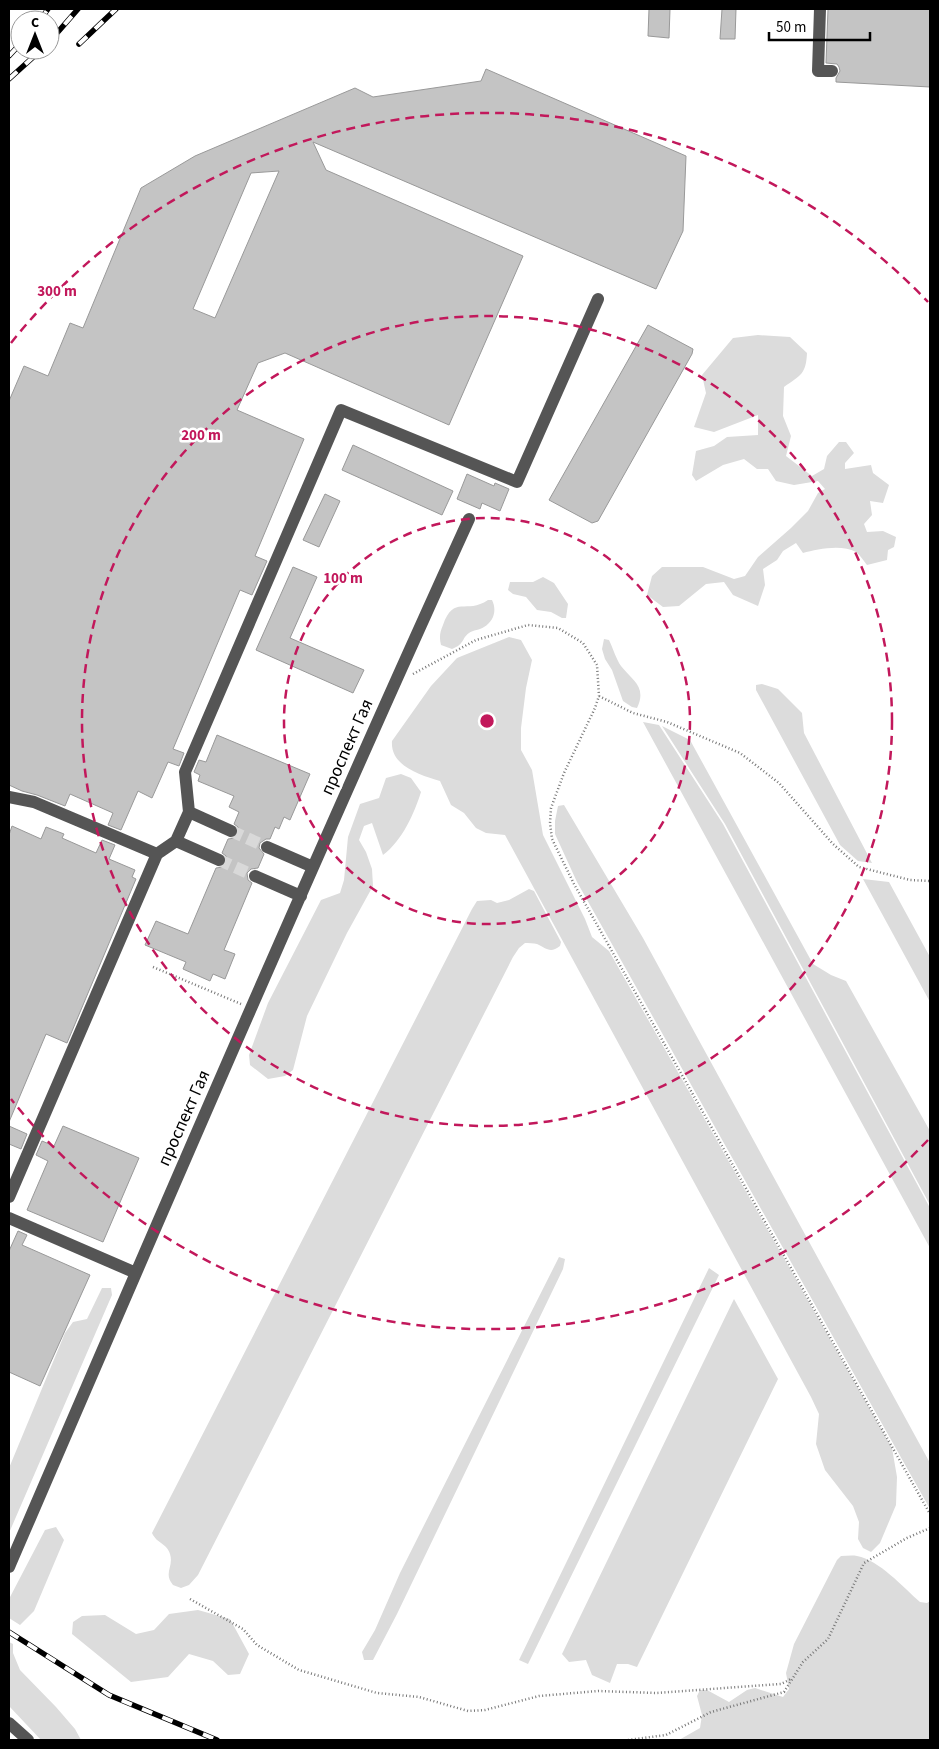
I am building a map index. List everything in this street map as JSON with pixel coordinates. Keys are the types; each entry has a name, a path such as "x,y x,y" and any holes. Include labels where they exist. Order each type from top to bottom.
{"street":[{"path":"820,9 818,70 832,71"},
{"path":"9,1197 157,854 176,841 189,812 185,772 341,410 517,482 598,299"},
{"name":"проспект Гая","path":"9,1567 313,867 469,518"},
{"path":"9,797 34,802 157,854"},
{"path":"189,812 231,831"},
{"path":"176,841 219,860"},
{"path":"267,847 313,867"},
{"path":"255,876 301,896"},
{"path":"9,1218 136,1273"},
{"path":"9,1723 28,1740"}],"path":[{"path":"394,684 476,640 528,625 558,628 583,643 597,665 599,696 564,773 551,808 552,839 574,884 930,1514"},
{"path":"599,696 633,713 667,722 740,752 779,784 833,844 859,867 910,880 930,881"},
{"path":"153,966 251,1009"},
{"path":"628,1740 666,1735 711,1712 784,1692 803,1662 828,1639 864,1563 907,1538 930,1528"},
{"path":"190,1599 243,1629 257,1645 299,1670 377,1693 419,1697 468,1711 484,1710 539,1696 598,1691 676,1692 780,1684 791,1679"}],"shaded area":[{"path":"758,335 790,337 807,353 804,370 795,380 784,387 783,416 791,436 786,456 812,476 824,469 827,456 839,442 846,442 854,453 845,463 845,469 871,465 873,473 889,485 883,503 870,501 872,515 864,524 867,532 883,531 896,537 894,547 888,550 887,560 867,565 856,552 844,548 830,548 803,553 796,543 783,551 777,560 763,569 765,585 758,606 733,595 724,582 706,584 679,606 663,607 647,595 652,576 662,567 703,567 734,579 745,576 758,557 808,511 818,493 825,489 818,481 794,485 776,481 768,469 757,469 744,459 723,465 696,481 692,475 696,451 714,446 727,437 758,435 758,415 714,432 694,427 706,393 702,375 733,338"},
{"path":"543,577 554,583 568,604 566,618 551,612 537,610 526,597 513,594 508,590 510,582 533,582"},
{"path":"492,600 494,611 487,625 469,633 459,645 452,649 441,645 441,630 452,610 456,607 473,606"},
{"path":"509,637 521,640 532,660 521,728 521,750 532,770 543,835 592,937 609,951 892,1448 897,1477 896,1505 880,1543 871,1552 863,1548 858,1539 859,1522 853,1506 825,1470 816,1444 819,1414 811,1397 505,835 486,833 476,828 464,813 451,805 440,781 408,768 396,757 393,750 392,741 431,686 457,658"},
{"path":"604,639 609,640 619,663 634,680 639,689 640,701 637,708 623,701 612,670 605,659 602,649"},
{"path":"762,684 778,689 802,713 804,733 872,863 858,861 840,845 756,690 756,685"},
{"path":"643,722 659,725 723,824 930,1208 930,1248"},
{"path":"662,726 690,740 813,964 831,975 846,981 930,1131 930,1205 725,824"},
{"path":"401,774 411,778 421,792 415,809 402,835 383,855 372,823 364,826 359,840 372,869 373,886 347,933 307,1016 293,1070 285,1076 268,1079 250,1065 249,1055 268,1003 321,900 340,893 344,880 348,837 360,804 379,798 386,778"},
{"path":"564,805 643,938 930,1463 930,1509 577,882 555,834 558,806"},
{"path":"863,879 889,882 930,957 930,1002"},
{"path":"529,889 534,891 561,942 560,946 551,950 537,944 525,943 513,957 198,1575 189,1585 181,1588 173,1585 169,1577 171,1559 169,1550 152,1533 472,909 477,901 491,900 497,903 509,900"},
{"path":"559,1257 565,1259 563,1269 397,1614 373,1660 364,1660 362,1652 375,1630 400,1573"},
{"path":"709,1268 719,1275 528,1664 519,1660"},
{"path":"102,1288 111,1288 112,1295 9,1533 9,1468 65,1333 73,1322 87,1319"},
{"path":"734,1299 778,1379 637,1667 628,1664 617,1664 610,1683 592,1675 586,1660 569,1662 562,1654"},
{"path":"56,1527 64,1540 34,1611 20,1625 9,1618 9,1599 45,1530"},
{"path":"841,1556 855,1556 874,1563 920,1602 927,1603 930,1601 930,1740 679,1740 700,1728 702,1715 697,1696 700,1690 707,1690 729,1702 747,1690 755,1688 783,1697 789,1689 786,1673 794,1644 837,1560"},
{"path":"198,1610 230,1619 249,1654 240,1674 228,1675 213,1661 189,1654 168,1677 131,1682 72,1634 73,1622 82,1616 105,1615 136,1634 154,1630 169,1614"},
{"path":"9,1642 13,1644 13,1653 20,1670 56,1707 75,1729 81,1740 41,1740 9,1706"}],"building":[{"path":"649,9 670,9 669,38 648,36"},
{"path":"722,9 736,9 735,39 720,39"},
{"path":"828,9 930,9 930,87 836,82 840,71 839,67 837,64 826,63"},
{"path":"486,69 686,156 683,231 656,289 313,142 326,170 523,256 449,425 285,353 258,363 237,410 304,439 255,556 267,561 252,595 240,590 173,749 184,753 179,766 168,762 152,798 138,791 121,830 108,825 113,813 70,794 65,806 9,785 9,401 24,366 48,376 70,323 83,328 141,188 195,156 355,88 373,97 481,81","holes":["279,171 215,318 193,309 251,173"]},
{"path":"648,325 693,349 692,354 598,521 592,523 549,500"},
{"path":"353,445 453,491 442,515 342,470"},
{"path":"467,474 494,486 495,483 509,489 500,511 482,503 480,509 457,499"},
{"path":"325,494 340,501 319,547 303,540"},
{"path":"293,567 317,577 290,638 364,670 353,693 256,650"},
{"path":"217,735 310,774 290,820 284,817 279,829 275,827 270,839 260,843 259,848 264,854 258,868 251,869 247,873 248,880 252,883 224,950 235,954 225,979 213,974 210,981 183,969 186,962 145,945 156,921 188,934 216,868 223,867 227,863 226,856 222,853 228,839 235,838 239,834 238,827 234,824 239,812 229,807 234,796 198,781 200,775 194,772 199,760 206,762"},
{"path":"12,826 41,839 46,827 64,834 62,838 96,853 102,840 115,845 109,859 135,870 132,877 136,879 67,1043 46,1034 9,1122 9,835"},
{"path":"9,1126 27,1134 21,1149 9,1144"},
{"path":"63,1126 139,1158 103,1242 27,1210 48,1161 36,1155 42,1141 54,1146"},
{"path":"18,1231 27,1235 22,1245 90,1275 40,1386 9,1372 9,1251"}],"tunnel":[{"path":"231,831 267,847"},
{"path":"219,860 255,876"}],"railway":[{"path":"60,30 78,9"},
{"path":"79,44 116,9"},
{"path":"9,79 30,60"},
{"path":"9,1632 109,1695 217,1740"}]}
